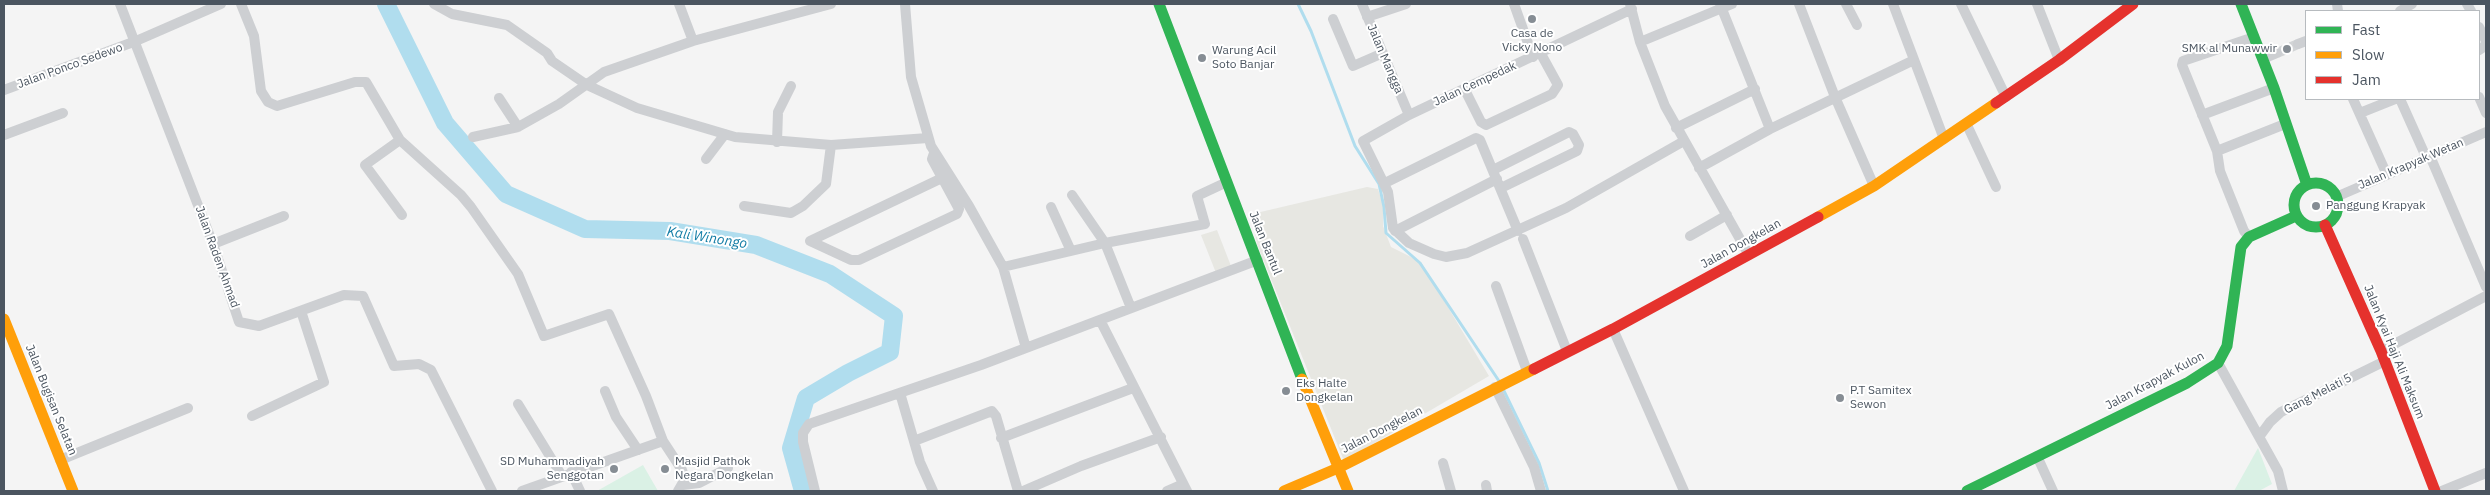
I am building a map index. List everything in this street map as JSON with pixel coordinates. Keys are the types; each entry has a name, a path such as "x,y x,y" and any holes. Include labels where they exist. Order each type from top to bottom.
{"street":[{"name":"Jalan Raden Ahmad","path":"120,4 136,41 213,244 239,322 259,326 344,295 360,295 365,297 394,366 419,364 431,370 492,491"},
{"name":"Jalan Ponco Sedewo","path":"4,90 136,41 221,4"},
{"path":"241,4 246,13 256,45 261,91 268,102 277,106 364,81 400,140 466,200 518,274 544,336 609,314 646,396 663,441 682,470 685,478 681,488"},
{"path":"434,4 452,14 507,25 547,53 552,61 643,110 725,134 777,142 831,145 928,138"},
{"path":"679,4 693,42"},
{"path":"473,137 518,127 559,104 604,72 693,42 831,4"},
{"path":"905,4 912,77 928,138 934,153 969,206 1003,267 1026,348"},
{"name":"Jalan Bantul","path":"1159,4 1226,182 1348,491"},
{"name":"Jalan Mangga","path":"1362,4 1409,115"},
{"path":"1367,18 1406,4"},
{"path":"1465,90 1481,122 1486,125 1552,94 1558,85 1537,55 1514,4"},
{"path":"1640,42 1721,6 1732,4"},
{"path":"1799,4 1835,98 1874,186"},
{"path":"1846,4 1857,25"},
{"path":"1893,4 1944,139"},
{"path":"1961,4 2006,97"},
{"path":"2037,4 2059,60"},
{"name":"Jalan Dongkelan","path":"1284,491 1338,468 1613,329 1874,186 2059,60 2133,4"},
{"path":"2241,4 2274,88 2285,124 2308,185"},
{"path":"1721,6 1770,128"},
{"path":"1631,7 1640,42 1665,106 1750,254"},
{"name":"Jalan Cempedak","path":"1385,183 1362,142 1409,115 1537,55 1631,7"},
{"path":"1333,19 1353,66 1384,53"},
{"path":"2480,29 2486,41 2485,46 2480,49"},
{"path":"2254,37 2183,61 2182,65 2217,151 2220,171 2244,231 2249,237 2296,216"},
{"path":"2263,59 2277,53"},
{"path":"1699,168 1770,128 1914,60"},
{"path":"777,142 778,112 791,86"},
{"path":"2202,115 2274,88"},
{"path":"1676,128 1755,89"},
{"path":"499,98 518,127"},
{"path":"2480,99 2486,113"},
{"path":"2353,100 2387,174"},
{"path":"2360,114 2393,100"},
{"path":"2400,100 2486,287"},
{"path":"4,136 62,113"},
{"path":"1967,124 1996,187"},
{"path":"2217,151 2285,124"},
{"path":"1395,231 1497,179 1568,132 1574,134 1579,145 1577,151 1497,179"},
{"name":"Jalan Krapyak Wetan","path":"2336,197 2486,132"},
{"path":"706,159 725,134"},
{"path":"1567,351 1521,235 1480,140 1473,138 1385,183 1390,198 1395,231 1413,245 1446,257 1467,253 1521,235 1684,141"},
{"path":"400,140 365,165 402,215"},
{"path":"744,206 790,213 803,206 826,184 831,145"},
{"path":"934,153 932,159 960,211 936,225 856,261 810,241 812,238 942,178"},
{"path":"1003,267 1104,243 1205,224 1196,196 1226,182"},
{"path":"2324,184 2336,197 2338,206 2335,216 2324,225 2311,227 2302,223 2296,216 2294,205 2296,195 2308,185 2324,184"},
{"path":"1072,196 1104,243 1131,308"},
{"path":"1051,207 1071,251"},
{"path":"1690,236 1727,215"},
{"path":"213,244 284,216"},
{"name":"Jalan Kyai Haji Ali Maksum","path":"2324,225 2383,356 2435,491"},
{"name":"Jalan Krapyak Kulon","path":"1966,491 2187,382 2220,368 2227,346 2241,247 2249,237"},
{"path":"815,491 803,442 806,427 842,412 1026,348 1258,260"},
{"path":"1496,286 1527,371"},
{"name":"Gang Melati 5","path":"2259,437 2270,422 2281,412 2486,296"},
{"path":"252,416 324,382 301,311"},
{"name":"Jalan Bugisan Selatan","path":"4,319 73,491"},
{"path":"1100,320 1185,488 1167,491"},
{"path":"1613,329 1684,491"},
{"path":"2220,368 2278,471 2283,491"},
{"path":"1001,438 1133,388"},
{"path":"1495,388 1534,467 1541,491"},
{"path":"606,391 616,417 638,450"},
{"path":"900,393 914,441 933,491"},
{"path":"518,404 566,474 580,491"},
{"path":"60,460 188,408"},
{"path":"914,441 991,411 996,414 1001,438 1018,491"},
{"path":"1023,491 1081,466 1161,438"},
{"path":"522,491 663,441"},
{"path":"2037,456 2052,491"},
{"path":"1443,463 1451,491"},
{"path":"681,488 699,483 728,468"},
{"path":"2442,491 2486,473"}],"shaded area":[{"path":"1367,187 1378,189 1383,205 1383,226 1391,247 1421,262 1489,376 1344,461 1257,244 1252,214"},
{"path":"1217,230 1231,266 1216,273 1201,235"}],"green space":[{"path":"2258,448 2272,484 2259,491 2234,491"},
{"path":"643,465 658,491 597,491"}],"waterway":[{"name":"Kali Winongo","path":"386,4 445,123 506,194 585,229 670,231 756,245 830,274 894,316 890,352 848,373 806,398 791,448 803,491"},
{"path":"1298,4 1311,31 1355,146 1379,184 1384,207 1386,233 1420,263 1499,381"},
{"path":"1503,389 1539,463 1548,491"}],"tunnel":[{"path":"2277,53 2298,44"}],"traffic: fast":[{"path":"1159,4 1302,379"},
{"path":"2241,4 2274,88 2307,185"},
{"path":"2312,183 2320,183 2332,189 2338,205 2332,221 2320,227 2312,227 2300,221 2294,209 2294,201 2300,189 2312,183"},
{"path":"1967,491 2187,383 2218,363 2227,346 2241,247 2249,237 2296,216"}],"traffic: slow":[{"path":"1818,217 1874,186 1996,103"},
{"path":"4,319 73,491"},
{"path":"1284,491 1338,468 1534,369"},
{"path":"1302,379 1348,491"}],"traffic: jam":[{"path":"1996,103 2059,60 2133,4"},
{"path":"1534,369 1613,329 1818,217"},
{"path":"2325,225 2381,351 2435,491"}],"place":[{"name":"Casa de Vicky Nono","path":"1532,19"},
{"name":"SMK al Munawwir","path":"2287,49"},
{"name":"Warung Acil Soto Banjar","path":"1202,58"},
{"name":"Panggung Krapyak","path":"2316,206"},
{"name":"Eks Halte Dongkelan","path":"1286,391"},
{"name":"P.T Samitex Sewon","path":"1840,398"},
{"name":"SD Muhammadiyah Senggotan","path":"614,469"},
{"name":"Masjid Pathok Negara Dongkelan","path":"665,469"}]}
